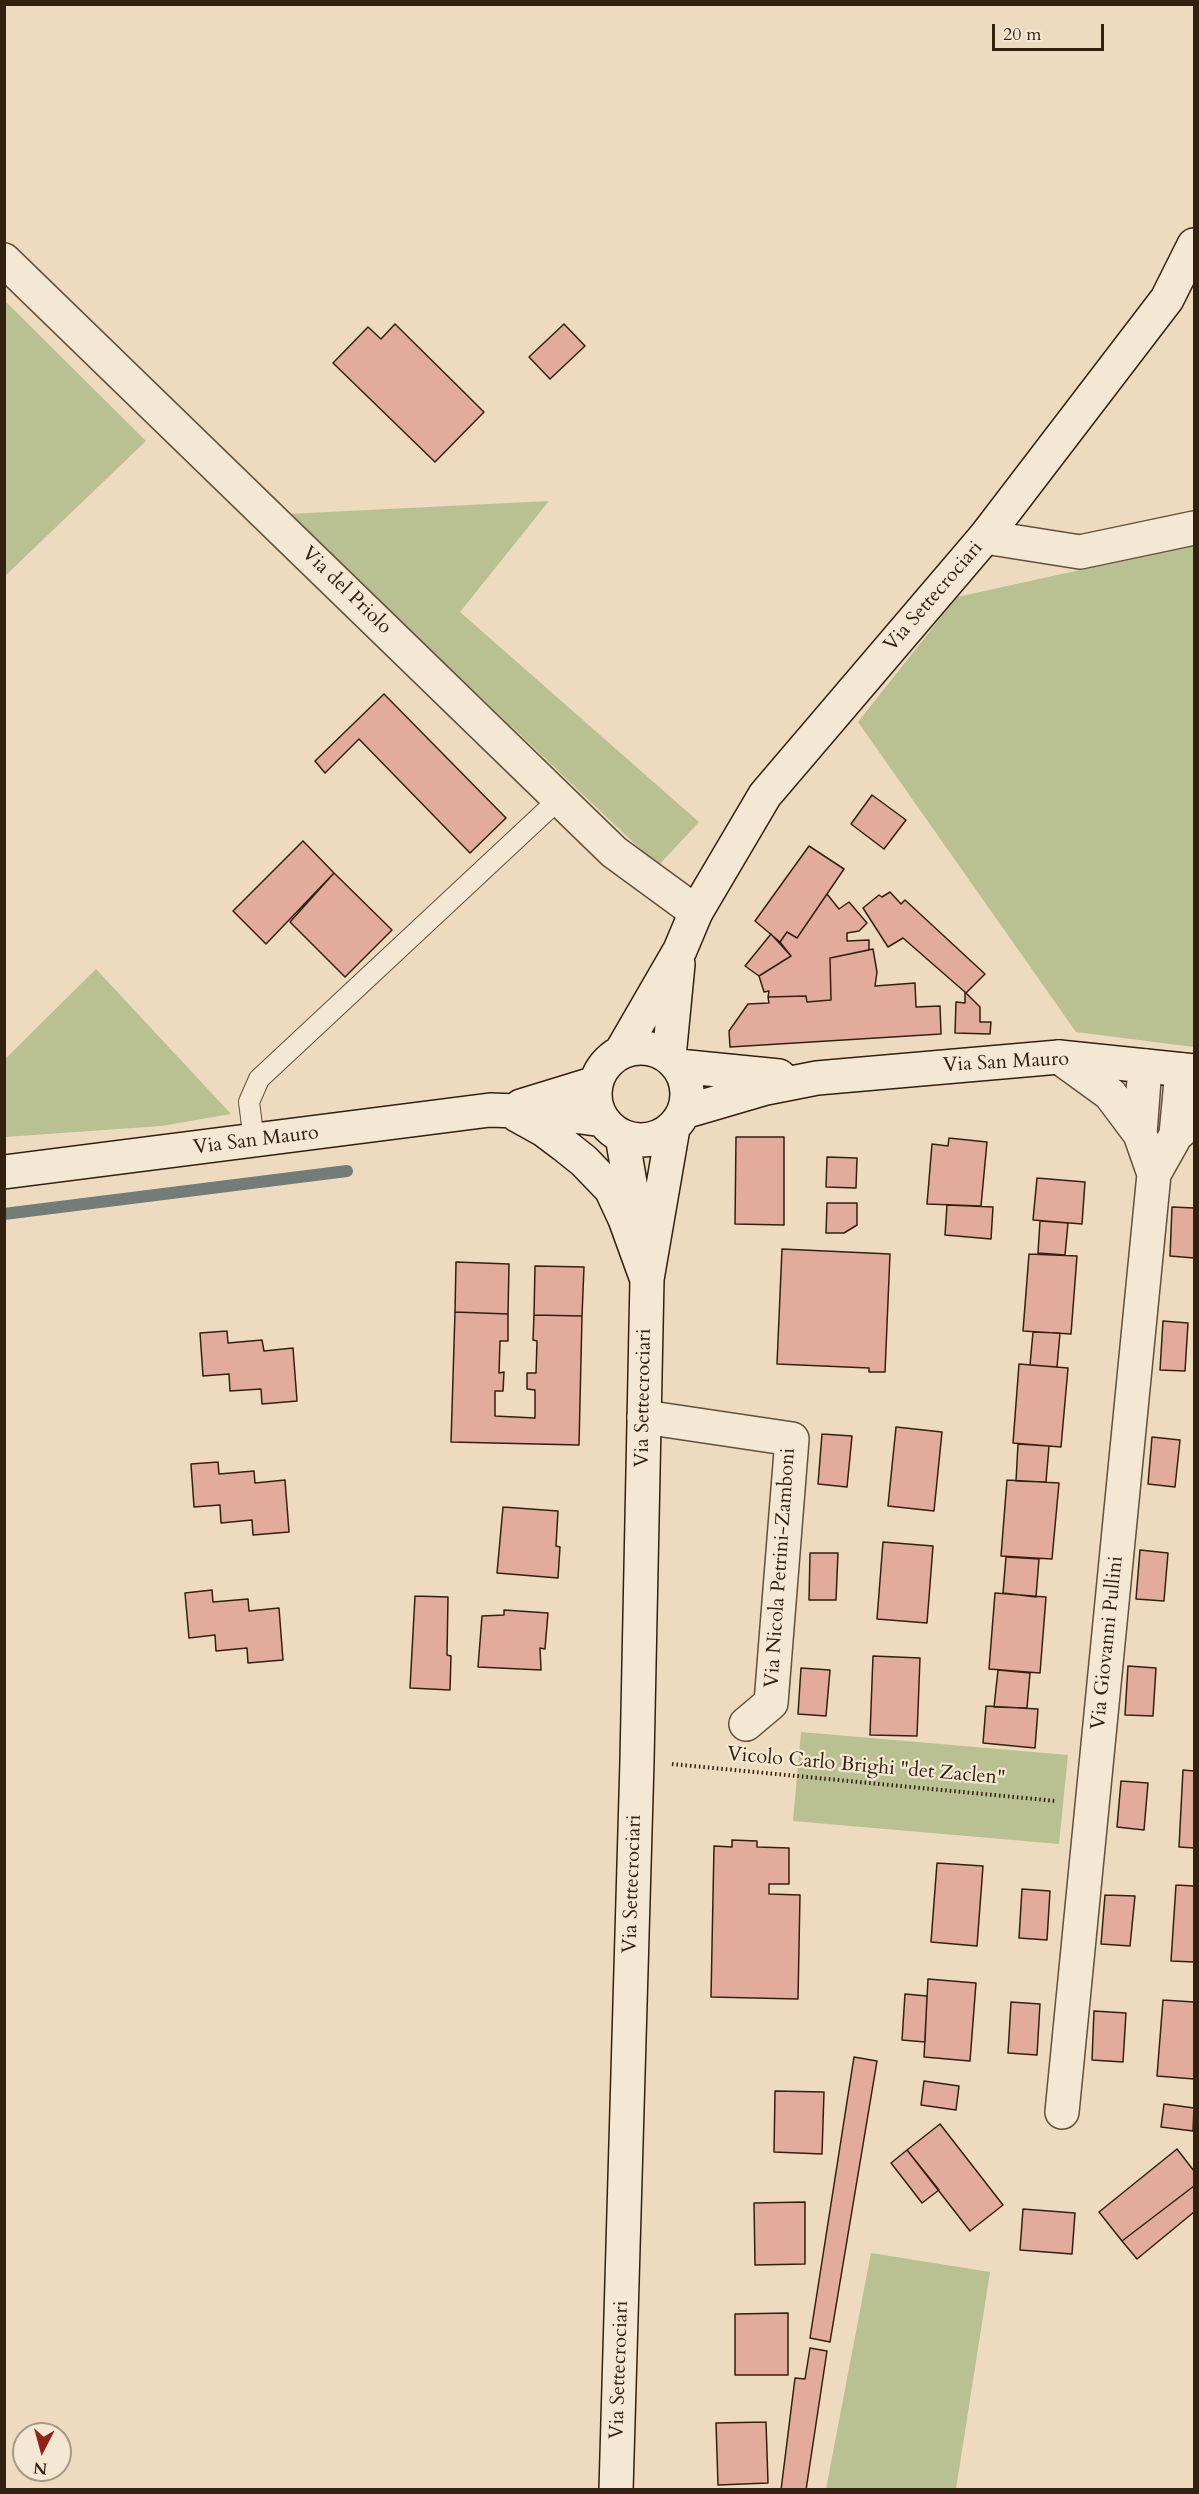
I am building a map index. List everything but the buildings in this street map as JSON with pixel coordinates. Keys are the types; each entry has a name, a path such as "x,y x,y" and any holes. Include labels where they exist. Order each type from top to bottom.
{"main road":[{"name":"Via Settecrociari","path":"621,1052 680,950 696,912 765,795 985,537 1167,299 1194,245"},
{"name":"Via del Priolo","path":"4,260 614,852 696,912"},
{"path":"985,537 1080,552 1194,528"},
{"name":"Via Settecrociari","path":"674,1061 680,950"},
{"path":"636,1048 652,1049 674,1061 687,1088 688,1100 678,1120 662,1136 648,1140 613,1128 597,1109 596,1083 601,1070 621,1052 636,1048"},
{"name":"Via San Mauro","path":"678,1120 766,1088 817,1078 1059,1057 1188,1070"},
{"name":"Via Giovanni Pullini","path":"1059,1057 1110,1094 1140,1134 1154,1174 1062,2112"},
{"name":"Via San Mauro","path":"674,1061 712,1071 817,1078"},
{"name":"Via Giovanni Pullini","path":"1140,1134 1145,1066"},
{"name":"Via Giovanni Pullini","path":"1154,1174 1185,1127 1188,1070"},
{"name":"Via San Mauro","path":"4,1172 507,1110 596,1083"},
{"path":"507,1110 544,1130 564,1145 584,1161 611,1189 625,1219 646,1279"},
{"name":"Via San Mauro","path":"507,1110 613,1128"},
{"name":"Via Settecrociari","path":"616,2490 637,1761 646,1279 678,1120"},
{"name":"Via Settecrociari","path":"613,1128 646,1279"},
{"name":"Via Nicola Petrini-Zamboni","path":"644,1418 792,1439 771,1703 746,1724"}],"lane":[{"path":"254,1141 249,1101 260,1079 559,799"}],"path":[{"name":"Vicolo Carlo Brighi \"det Zaclen\"","path":"637,1761 1093,1804"}],"green space":[{"path":"5,301 146,441 5,576"},
{"path":"549,501 460,612 699,822 658,866 288,514"},
{"path":"1194,545 1194,1047 1076,1032 858,722 957,597"},
{"path":"96,969 231,1114 161,1126 5,1137 5,1059"},
{"path":"801,1732 1068,1755 1059,1844 793,1821"},
{"path":"871,2253 990,2272 956,2489 826,2489"}],"waterway":[{"path":"4,1214 347,1171"}]}
